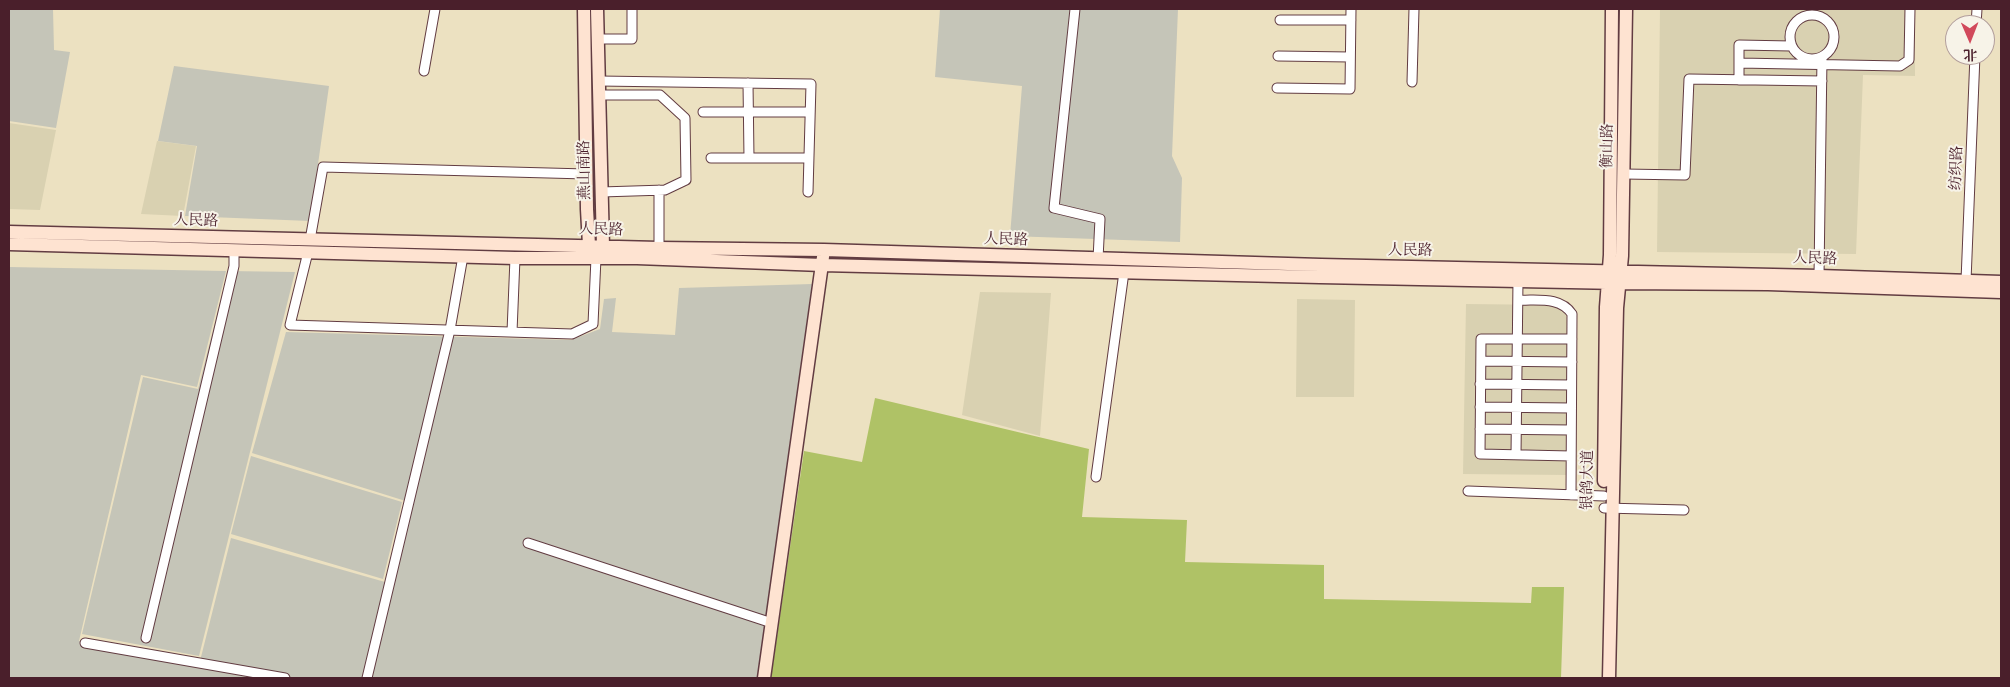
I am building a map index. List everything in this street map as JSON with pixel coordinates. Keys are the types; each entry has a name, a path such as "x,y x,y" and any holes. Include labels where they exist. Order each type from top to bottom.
{"main road":[{"name":"燕山南路","path":"584,9 589,246 596,258"},
{"name":"燕山南路","path":"596,258 602,246 597,9"},
{"name":"衡山路","path":"1612,9 1614,277"},
{"name":"衡山路","path":"1614,277 1624,174 1626,9"},
{"path":"584,48 598,44"},
{"name":"人民路","path":"9,232 515,258 596,258 822,265 1518,280 1614,277"},
{"name":"人民路","path":"9,244 234,250 309,246 602,246 824,250 1614,277 1966,286 2001,282"},
{"path":"764,678 824,250"},
{"name":"人民路","path":"1748,279 1819,276 1966,286 2001,292"},
{"name":"银鸽大道","path":"1609,678 1606,504 1606,307 1614,277"},
{"name":"银鸽大道","path":"1601,678 1606,504"}],"street":[{"path":"424,70 435,9"},
{"path":"598,44 632,39 632,9"},
{"path":"1074,9 1054,208 1100,219 1098,259"},
{"path":"1276,88 1350,89 1351,9"},
{"path":"1412,82 1414,9"},
{"path":"1819,276 1822,61 1832,47 1834,32 1826,20 1812,12 1793,25 1790,39 1791,46 1795,52 1808,60 1822,61 1900,66 1909,60 1910,9"},
{"path":"1280,20 1351,20"},
{"path":"1739,80 1740,45 1791,46"},
{"path":"1278,56 1350,57"},
{"path":"1739,63 1822,61"},
{"name":"纺织路","path":"1966,286 1975,65"},
{"path":"1624,174 1686,175 1689,79 1822,81"},
{"path":"599,81 811,84 808,192"},
{"path":"748,83 749,158"},
{"path":"599,95 660,95 685,118 686,180 664,190 601,192"},
{"path":"703,112 810,112"},
{"path":"711,158 809,158"},
{"path":"586,174 323,167 309,246 290,325 572,334 593,324 596,258"},
{"path":"659,190 659,248"},
{"path":"146,638 234,266 234,250"},
{"path":"367,678 450,330 463,256"},
{"path":"512,332 515,258"},
{"path":"1096,477 1124,272"},
{"path":"1516,455 1518,280"},
{"path":"1518,300 1559,302 1566,306 1572,314 1571,495"},
{"path":"1571,456 1480,454 1480,384 1481,339 1572,339"},
{"path":"1481,361 1572,362"},
{"path":"1480,384 1572,385"},
{"path":"1480,407 1572,408"},
{"path":"1480,429 1572,430"},
{"path":"1468,491 1571,495 1606,504 1684,510"},
{"path":"528,543 772,623"},
{"path":"85,643 285,678"}],"shaded area":[{"path":"9,9 53,9 54,50 70,52 56,128 9,121"},
{"path":"940,9 1178,9 1172,156 1182,178 1180,242 1010,236 1022,86 935,77"},
{"path":"1660,9 1915,9 1915,76 1863,75 1856,254 1657,252"},
{"path":"174,66 329,86 310,221 185,216 197,146 158,141"},
{"path":"9,123 56,130 40,210 9,209"},
{"path":"157,141 196,146 183,216 141,214"},
{"path":"9,267 226,271 197,387 141,375 79,641 200,661 231,538 392,584 412,503 252,453 286,332 571,340 600,329 604,299 616,298 612,332 675,335 679,288 812,284 757,678 9,678"},
{"path":"228,271 295,272 199,656 82,634 143,377 198,389"},
{"path":"980,292 1051,293 1040,436 962,415"},
{"path":"1297,299 1355,300 1354,397 1296,397"},
{"path":"1466,304 1557,305 1564,311 1567,318 1567,475 1463,474"},
{"path":"251,456 402,502 383,579 231,534"}],"green space":[{"path":"875,398 1089,449 1082,517 1187,520 1185,562 1324,565 1324,599 1531,603 1532,587 1564,587 1561,678 771,678 804,451 862,462"}]}
